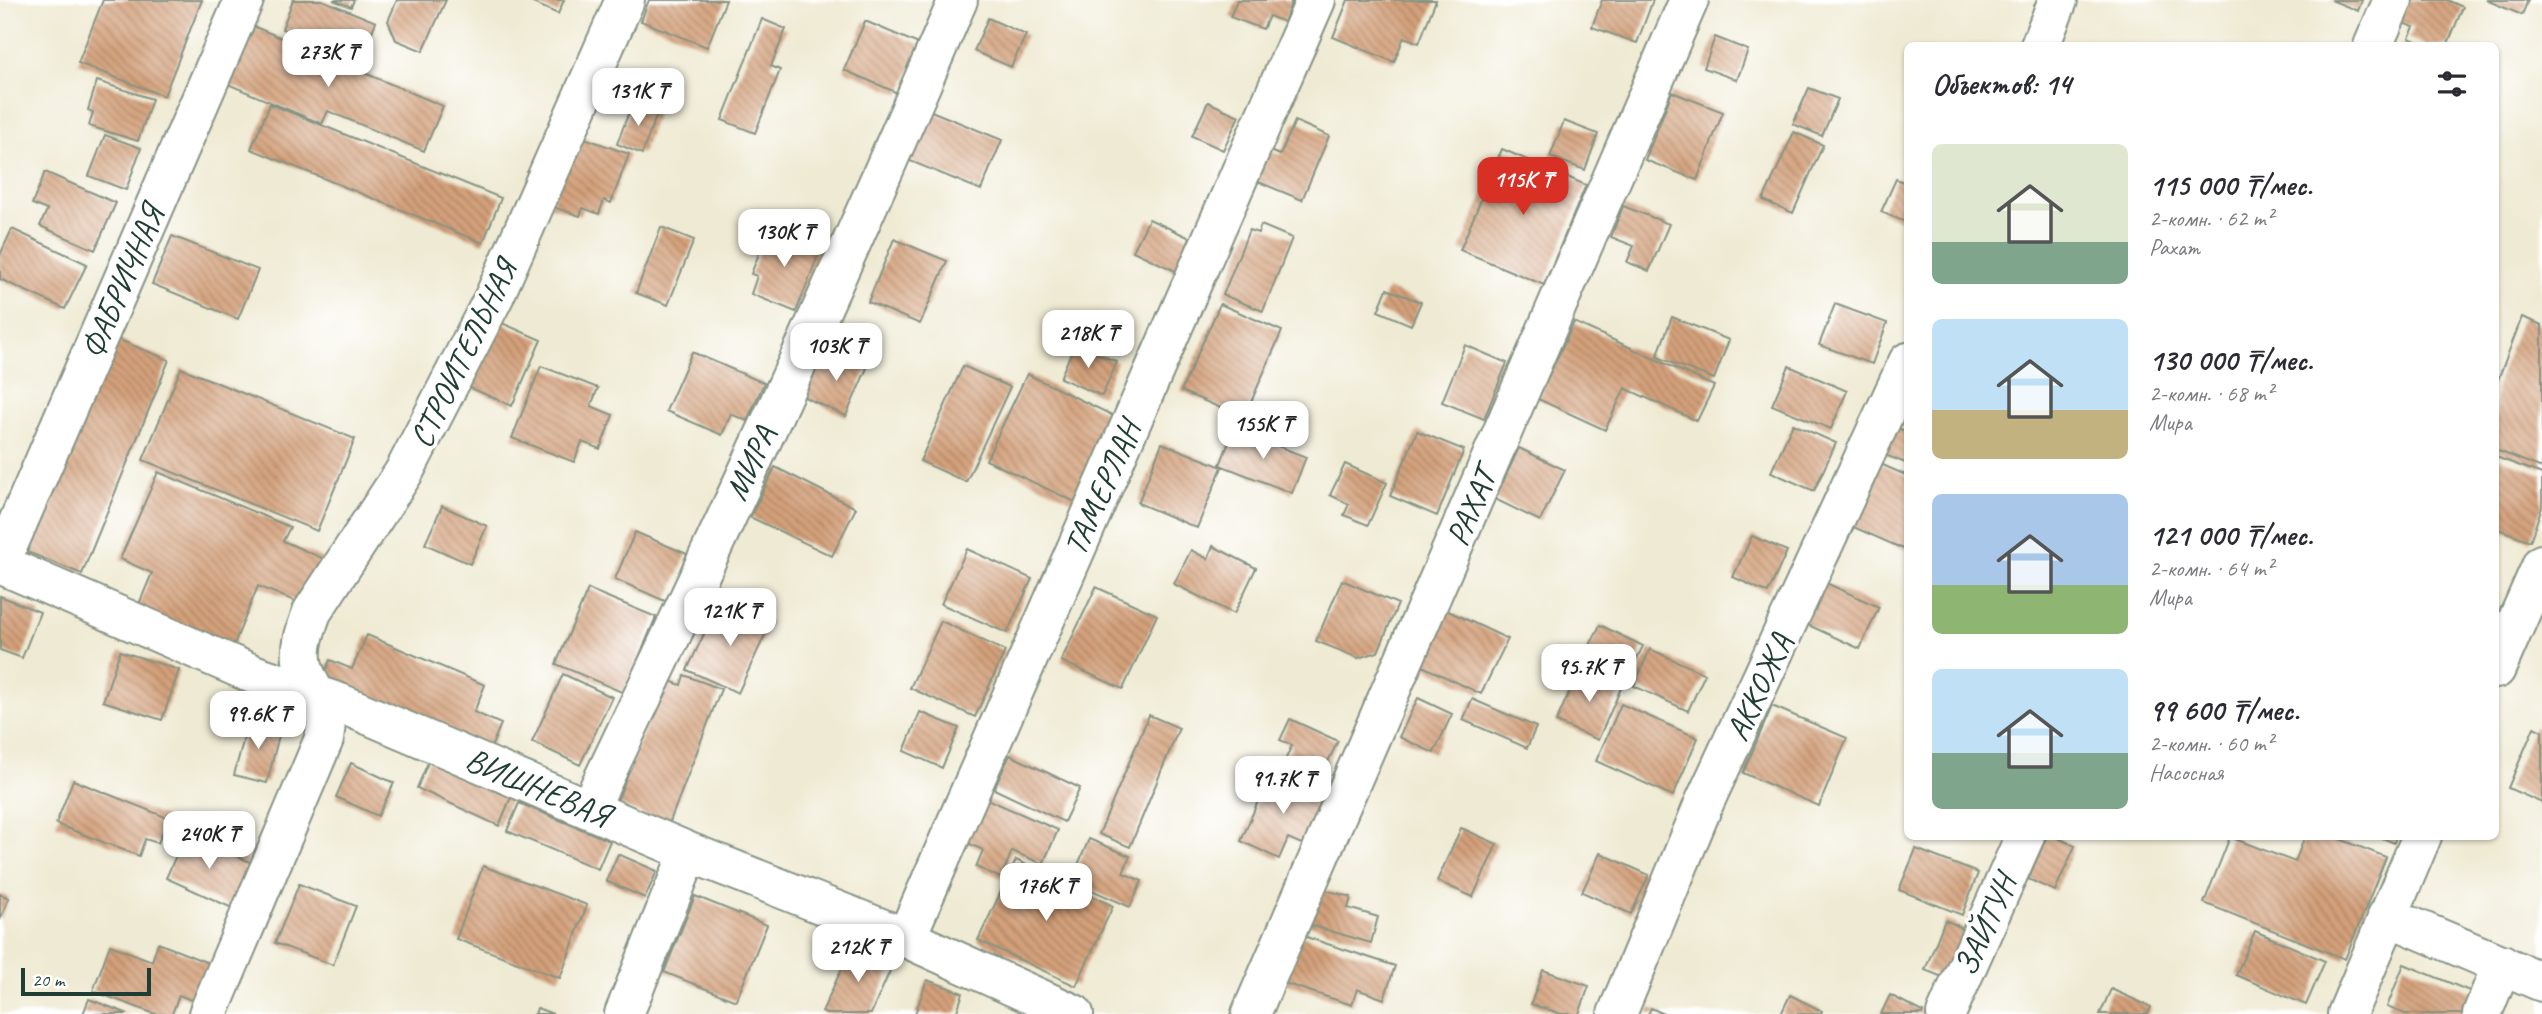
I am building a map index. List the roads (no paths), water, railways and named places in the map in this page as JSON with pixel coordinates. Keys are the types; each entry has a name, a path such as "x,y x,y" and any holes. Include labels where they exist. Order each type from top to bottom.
{"street":[{"name":"ФАБРИЧНАЯ","path":"0,564 244,0"},
{"name":"СТРОИТЕЛЬНАЯ","path":"208,1014 324,739 326,718 317,695 309,684 302,661 304,633 313,612 404,472 488,308 625,0"},
{"name":"МИРА","path":"589,809 666,649 887,165 958,0"},
{"name":"ТАМЕРЛАН","path":"906,938 1316,0"},
{"name":"РАХАТ","path":"1251,1014 1689,0"},
{"path":"2042,42 2058,0"},
{"path":"2375,42 2393,0"},
{"name":"АККОЖА","path":"1617,1014 1705,801 1904,371"},
{"name":"ВИШНЕВАЯ","path":"0,564 253,674 317,695 689,852 906,938 1053,1010"},
{"path":"2499,662 2542,564"},
{"name":"ЗАЙТУН","path":"1946,1014 2023,840"},
{"path":"2347,1014 2420,840"},
{"path":"624,1014 689,852"},
{"path":"2387,916 2542,982"},
{"path":"2482,1014 2502,964"}]}
